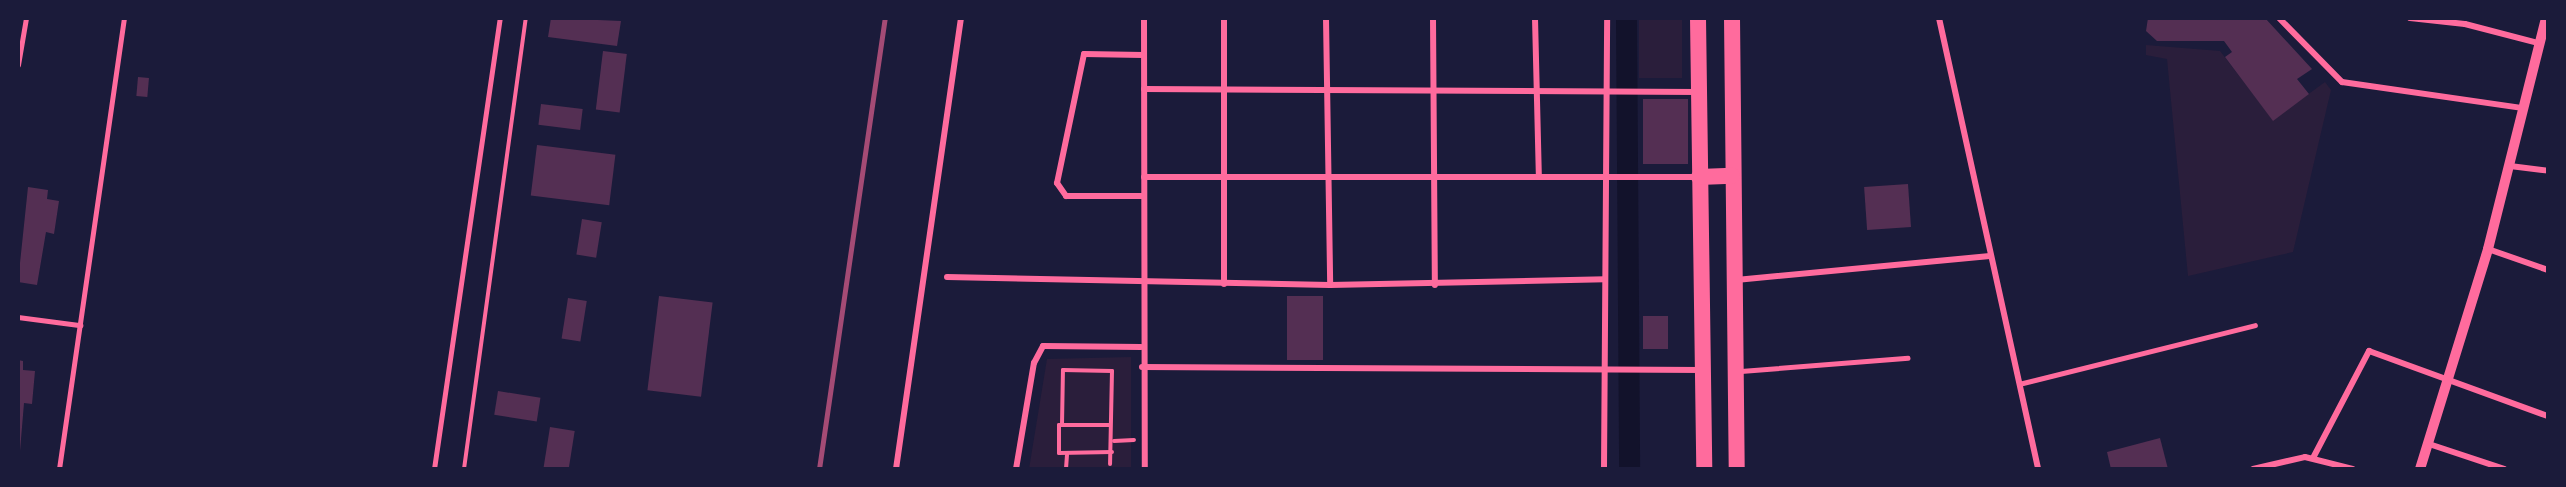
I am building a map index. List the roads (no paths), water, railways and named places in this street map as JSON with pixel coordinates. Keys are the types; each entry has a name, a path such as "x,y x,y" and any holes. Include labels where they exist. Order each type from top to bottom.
{"highway":[{"path":"1698,18 1704,469"},
{"path":"1732,18 1737,469"},
{"path":"1699,177 1732,176"}],"street":[{"path":"896,469 961,18"},
{"path":"1143,18 1144,177 1141,347 1145,469"},
{"path":"1224,18 1224,284"},
{"path":"1326,18 1330,285"},
{"path":"1433,18 1435,285"},
{"path":"1535,18 1539,177"},
{"path":"1604,469 1607,18"},
{"path":"1939,18 2038,469"},
{"path":"2279,18 2342,82 2523,108"},
{"path":"2410,18 2465,24 2538,43"},
{"path":"2420,469 2488,249 2546,18"},
{"path":"1143,55 1084,54 1057,183 1066,196 1143,196"},
{"path":"1144,89 1433,87 1698,92"},
{"path":"2510,166 2548,171"},
{"path":"1144,177 1699,177"},
{"path":"2488,249 2548,270"},
{"path":"1734,280 1990,256"},
{"path":"947,278 1330,285 1435,285 1605,279"},
{"path":"1016,469 1034,363 1043,346 1141,347"},
{"path":"2313,458 2369,351 2449,376 2548,416"},
{"path":"1142,367 1703,370"},
{"path":"2429,444 2495,462 2504,469"},
{"path":"2253,469 2313,458 2353,469"}],"lane":[{"path":"18,65 26,18"},
{"path":"59,469 124,18"},
{"path":"435,469 500,18"},
{"path":"18,317 80,325"},
{"path":"2019,384 2255,325"},
{"path":"1735,372 1907,358"}],"waterway":[{"path":"1626,18 1629,469"}],"railway":[{"path":"819,469 885,18"}]}
